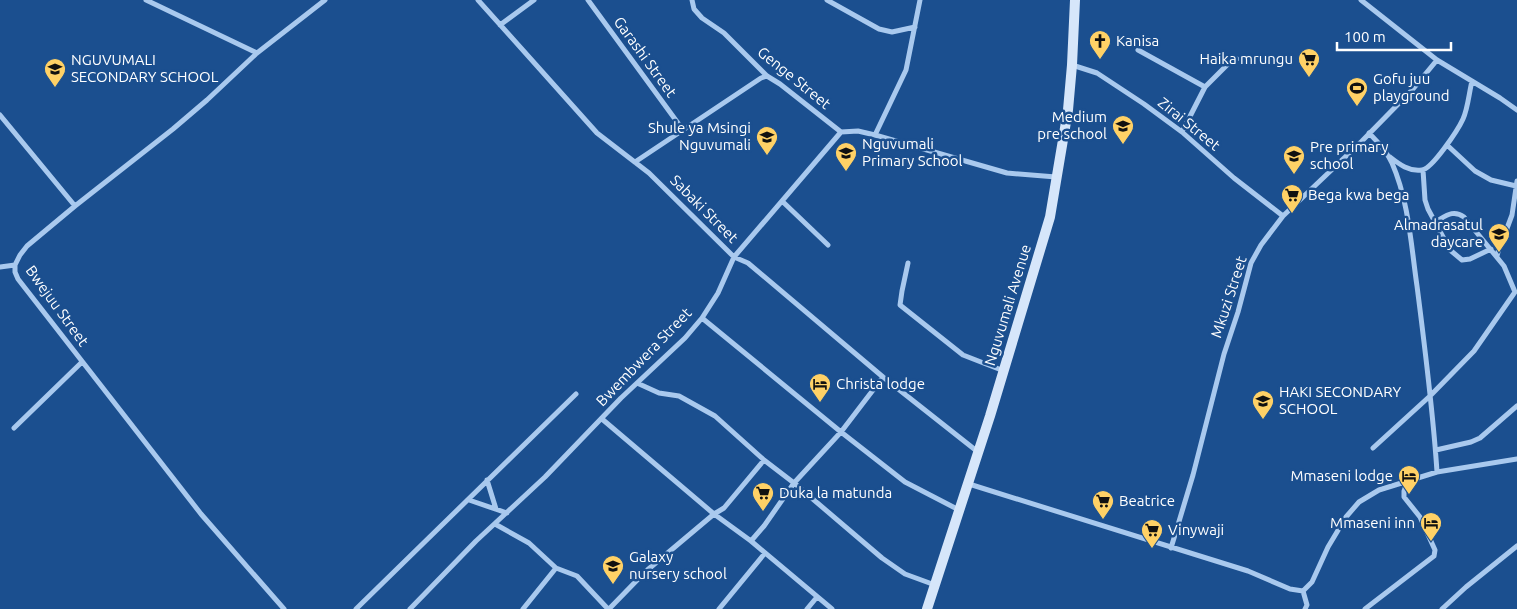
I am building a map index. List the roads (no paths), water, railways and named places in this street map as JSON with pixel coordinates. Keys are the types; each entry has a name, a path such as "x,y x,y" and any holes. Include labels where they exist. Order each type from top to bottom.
{"street":[{"path":"146,0 257,53"},
{"name":"Bwejuu Street","path":"284,609 201,514 82,362 18,279 15,265 27,246 173,129 257,53 325,0"},
{"name":"Sabaki Street","path":"478,0 597,134 649,173 734,257 748,263 884,378 979,452"},
{"path":"500,25 534,0"},
{"name":"Garashi Street","path":"588,0 683,130"},
{"name":"Genge Street","path":"692,0 694,9 702,18 724,33 767,76 841,132"},
{"path":"826,0 879,29 892,32 915,27"},
{"path":"875,135 906,70 920,0"},
{"name":"Nguvumali Avenue","path":"927,609 969,484 1050,217 1068,110 1075,0"},
{"path":"1361,0 1437,60 1517,110"},
{"path":"1138,50 1204,87"},
{"path":"1182,132 1204,87 1231,61 1237,59"},
{"name":"Mkuzi Street","path":"1172,548 1224,354 1251,263 1261,245 1283,216 1369,134 1413,89 1437,60"},
{"name":"Zirai Street","path":"1072,65 1097,73 1144,104 1182,132 1234,178 1283,216"},
{"path":"634,162 760,78 767,76"},
{"path":"1387,155 1408,168 1423,170 1428,168 1447,145 1463,118 1472,81"},
{"path":"0,115 75,206"},
{"path":"841,132 858,131 875,135 1007,173 1057,177"},
{"name":"Bwembwera Street","path":"410,609 545,477 637,383 685,338 702,318 718,293 734,257 841,132"},
{"path":"1369,134 1380,143 1391,161 1404,197 1430,396 1437,472"},
{"path":"1447,145 1475,170 1491,180 1516,184 1515,208 1506,231 1502,236 1497,256"},
{"path":"1423,170 1425,200 1450,250 1462,260 1470,259 1491,249"},
{"path":"782,201 828,244"},
{"path":"1373,448 1430,396 1474,351 1516,292 1504,266 1464,217 1458,212 1454,212 1435,222"},
{"path":"908,263 900,305 963,355 1004,371"},
{"path":"0,267 15,265"},
{"path":"702,318 905,482 960,510"},
{"path":"14,428 82,362"},
{"path":"751,541 764,526 794,483 841,432 884,378"},
{"path":"637,383 659,393 679,396 715,416 764,460 882,558 905,574 935,585"},
{"path":"356,609 576,394"},
{"path":"1436,450 1472,442 1480,438 1517,406"},
{"path":"602,419 714,514 751,541 832,609"},
{"path":"1303,591 1312,582 1328,547 1346,517 1359,502 1379,490 1437,472 1517,459"},
{"path":"495,524 529,543 556,568 577,576 608,609 664,555 724,508 764,460"},
{"path":"487,480 496,509"},
{"path":"1365,609 1434,556 1435,550 1420,517 1404,497 1408,480"},
{"path":"969,484 1248,571 1290,589 1303,591"},
{"path":"469,500 507,513"},
{"path":"1442,609 1517,546"},
{"path":"719,609 765,554"},
{"path":"523,609 556,568"},
{"path":"1303,591 1307,608"},
{"path":"807,609 817,597"}],"place":[{"name":"Kanisa","path":"1100,60"},
{"name":"Haika mrungu","path":"1309,78"},
{"name":"NGUVUMALI SECONDARY SCHOOL","path":"55,88"},
{"name":"Gofu juu playground","path":"1357,107"},
{"name":"Medium pre school","path":"1123,145"},
{"name":"Shule ya Msingi Nguvumali","path":"767,156"},
{"name":"Nguvumali Primary School","path":"846,172"},
{"name":"Pre primary school","path":"1294,175"},
{"name":"Bega kwa bega","path":"1292,214"},
{"name":"Almadrasatul daycare","path":"1499,253"},
{"name":"Christa lodge","path":"820,403"},
{"name":"HAKI SECONDARY SCHOOL","path":"1263,420"},
{"name":"Mmaseni lodge","path":"1409,495"},
{"name":"Duka la matunda","path":"763,512"},
{"name":"Beatrice","path":"1103,520"},
{"name":"Mmaseni inn","path":"1431,542"},
{"name":"Vinywaji","path":"1152,549"},
{"name":"Galaxy nursery school","path":"613,585"}]}
